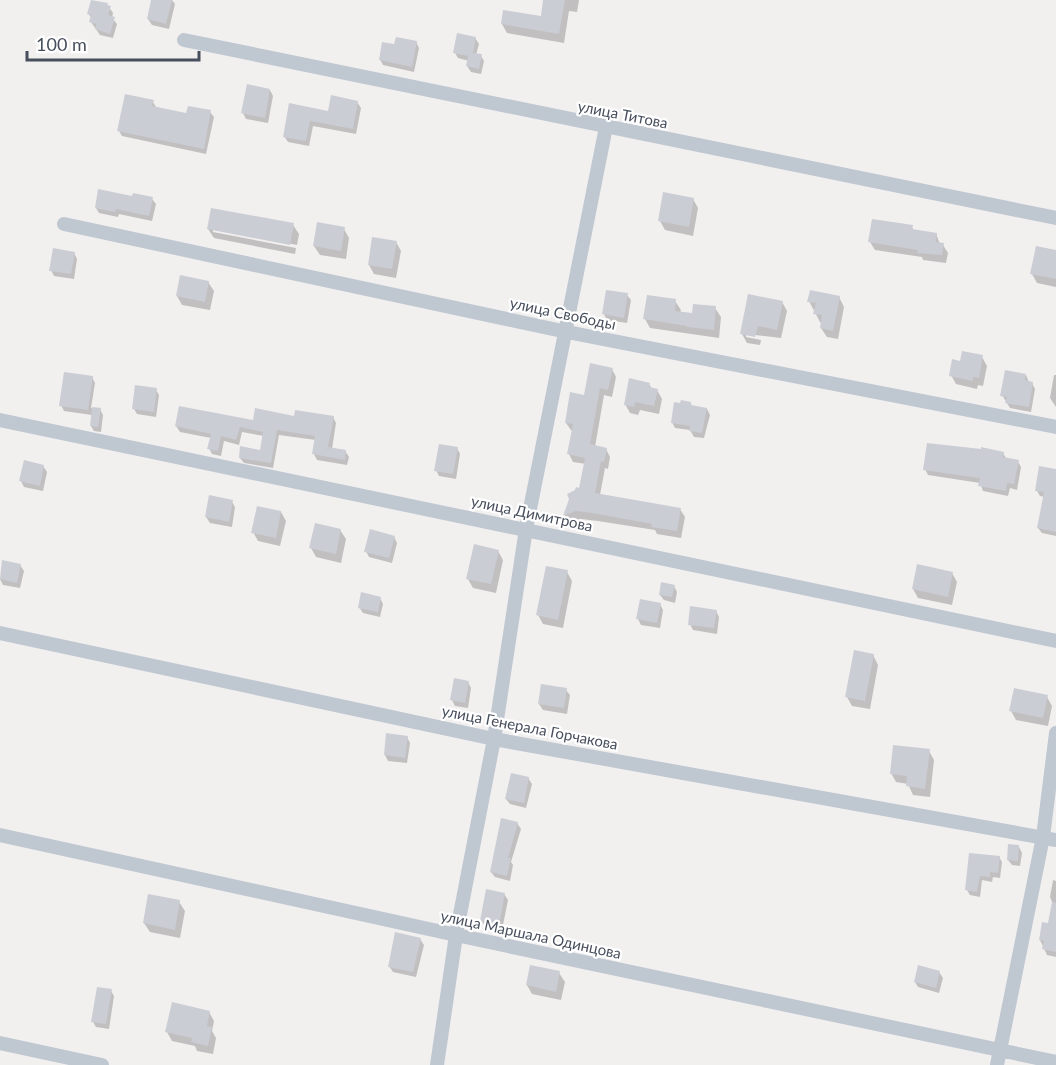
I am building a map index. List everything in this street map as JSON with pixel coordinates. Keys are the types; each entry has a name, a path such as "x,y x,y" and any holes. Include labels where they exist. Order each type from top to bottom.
{"street":[{"name":"улица Титова","path":"184,40 1056,218"},
{"path":"438,1065 456,935 494,739 526,529 606,127"},
{"name":"улица Свободы","path":"64,224 567,332 1056,427"},
{"name":"улица Димитрова","path":"0,420 1056,641"},
{"name":"улица Генерала Горчакова","path":"0,633 494,739 1050,839"},
{"path":"997,1065 1050,839 1056,733"},
{"name":"улица Маршала Одинцова","path":"0,835 456,935 1056,1062"},
{"path":"0,1043 102,1065"}],"building":[{"path":"91,0 108,3 107,5 111,6 108,15 115,17 110,34 95,29 96,24 89,22 91,15 87,14"},
{"path":"151,0 172,0 166,24 147,19"},
{"path":"543,0 565,0 559,34 501,24 503,10 541,16"},
{"path":"457,33 476,37 473,53 482,54 479,69 466,66 468,56 453,53"},
{"path":"396,37 417,41 412,67 379,60 382,42 394,44"},
{"path":"247,84 270,89 265,118 241,113"},
{"path":"125,94 154,100 152,106 186,113 188,106 211,110 204,149 117,131"},
{"path":"331,95 358,101 353,129 310,121 306,141 283,137 289,103 328,111"},
{"path":"98,189 132,196 133,193 153,197 149,216 116,209 115,212 95,208"},
{"path":"663,192 694,198 689,227 658,221"},
{"path":"211,208 294,223 290,245 207,229"},
{"path":"872,219 913,225 912,229 937,233 936,242 944,243 942,255 917,253 918,250 868,242"},
{"path":"317,222 345,227 341,251 313,246"},
{"path":"372,237 397,241 392,269 368,265"},
{"path":"1036,246 1056,250 1056,279 1030,274"},
{"path":"53,248 75,252 71,274 49,271"},
{"path":"180,275 209,281 205,302 176,296"},
{"path":"606,290 628,293 624,318 602,314"},
{"path":"810,290 840,296 833,331 820,328 822,315 813,314 816,303 807,302"},
{"path":"748,294 783,301 777,330 758,326 755,337 740,334"},
{"path":"647,295 676,299 675,311 692,313 693,304 716,306 714,330 643,319"},
{"path":"962,351 983,355 979,378 973,377 973,381 949,376 952,359 960,361"},
{"path":"590,363 613,368 608,390 600,388 590,444 607,448 604,462 601,461 595,493 681,508 677,531 592,513 576,511 563,516 569,499 567,494 576,487 579,488 585,458 567,454 573,424 565,423 570,392 584,395"},
{"path":"1005,370 1026,374 1025,380 1033,382 1029,407 1005,403 1007,397 1000,396"},
{"path":"64,372 93,376 88,410 59,406"},
{"path":"629,378 650,383 649,387 658,389 654,406 635,402 634,407 624,405"},
{"path":"135,385 157,388 154,412 132,409"},
{"path":"681,400 691,402 691,405 707,408 702,433 689,431 690,426 671,423 674,402 680,403"},
{"path":"179,406 253,420 255,408 294,416 295,410 334,416 328,447 346,450 345,460 312,454 315,436 277,430 271,463 239,458 240,446 260,450 263,432 240,427 236,440 221,436 218,451 207,449 211,434 175,426"},
{"path":"92,407 101,408 98,427 90,426"},
{"path":"927,443 981,449 981,447 1004,452 1003,457 1019,460 1014,484 1007,483 1006,491 978,486 980,478 923,470"},
{"path":"439,444 458,447 453,474 434,471"},
{"path":"24,460 44,465 40,486 19,481"},
{"path":"1039,466 1056,469 1056,532 1037,528 1044,492 1035,491"},
{"path":"209,495 233,500 229,522 205,517"},
{"path":"257,506 281,511 276,538 251,533"},
{"path":"315,523 341,529 336,554 309,548"},
{"path":"370,529 395,536 389,558 364,552"},
{"path":"474,544 499,550 491,584 466,579"},
{"path":"2,560 21,564 17,583 0,579"},
{"path":"917,564 953,572 948,597 912,589"},
{"path":"546,566 568,570 558,620 536,615"},
{"path":"661,582 675,585 672,597 659,595"},
{"path":"361,592 381,597 378,612 358,608"},
{"path":"640,599 661,603 657,623 636,619"},
{"path":"690,606 717,610 714,628 688,625"},
{"path":"854,650 874,654 865,701 845,697"},
{"path":"454,678 469,681 465,703 450,700"},
{"path":"541,684 567,688 564,708 538,704"},
{"path":"1014,688 1048,695 1043,718 1009,711"},
{"path":"386,733 408,736 405,758 384,755"},
{"path":"893,745 930,749 925,789 906,786 907,776 890,774"},
{"path":"511,773 529,777 524,803 505,799"},
{"path":"501,818 518,822 508,858 511,858 507,876 490,872"},
{"path":"1008,844 1019,845 1018,861 1007,860"},
{"path":"969,853 1000,856 998,873 990,872 990,877 980,876 977,892 965,890"},
{"path":"486,889 505,893 500,920 497,919 496,924 480,921"},
{"path":"148,894 180,900 175,930 143,923"},
{"path":"1052,902 1056,903 1056,952 1042,949 1044,941 1039,940 1042,922 1048,923"},
{"path":"395,932 421,938 413,972 388,967"},
{"path":"530,965 560,971 556,992 526,985"},
{"path":"918,965 940,971 936,988 914,982"},
{"path":"97,987 112,989 106,1024 91,1022"},
{"path":"172,1002 210,1011 207,1026 212,1027 208,1046 191,1042 192,1038 165,1032"}]}
